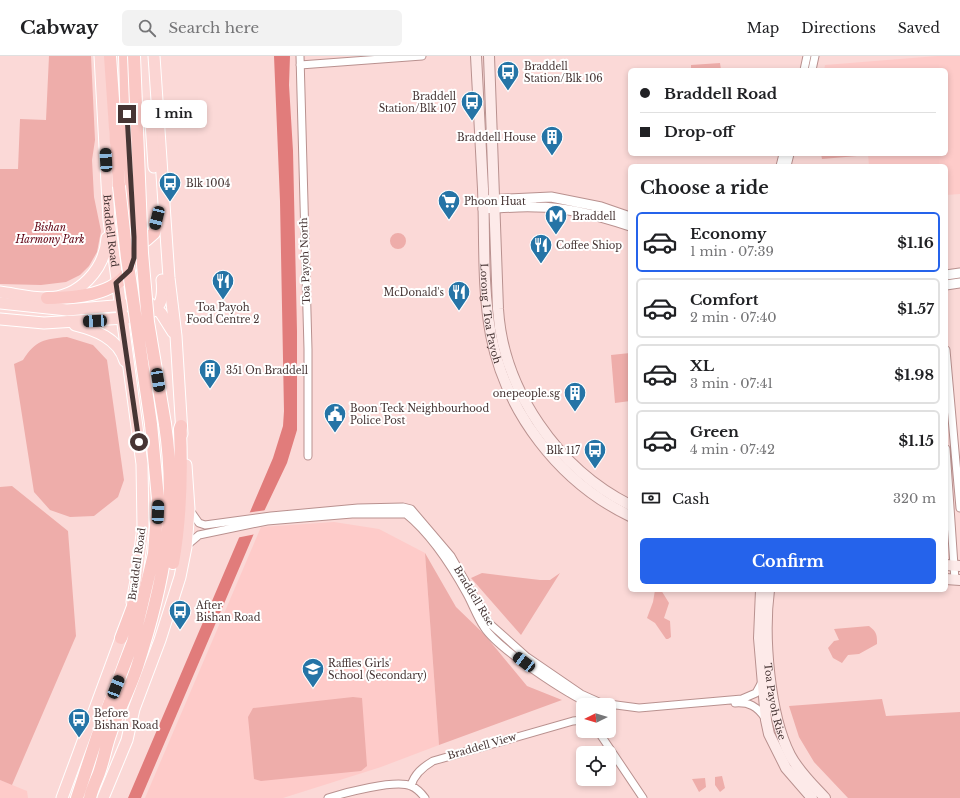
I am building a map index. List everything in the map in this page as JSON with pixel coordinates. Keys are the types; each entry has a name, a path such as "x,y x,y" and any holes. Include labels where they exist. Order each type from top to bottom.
{"highway":[{"path":"110,56 119,186"},
{"name":"Braddell Road","path":"84,794 100,728 125,665 141,610 155,546 158,524 157,478 151,424 126,258 119,186 116,56"},
{"path":"47,298 84,297 96,294 116,283 130,270 134,258 125,56"},
{"name":"Braddell Road","path":"84,794 100,772 111,731 137,669 160,583 170,526 170,461 148,322 142,253 134,56"},
{"path":"134,237 146,240 154,232 157,218"},
{"path":"137,669 151,641 164,599 174,556 180,508 182,474 181,426"},
{"path":"121,638 135,604 149,552 154,524 157,478"}],"main road":[{"name":"Braddell Road","path":"62,798 121,638 138,575 143,526 142,464 116,283 109,220 100,56"},
{"path":"44,323 141,317 151,313 157,308 163,296 147,56"},
{"path":"103,798 127,740 134,709 162,635 180,577 186,547 189,509 181,426 176,336 169,278 154,56"},
{"name":"Lorong 1 Toa Payoh","path":"476,56 488,314 492,335 509,390 531,420 563,470 590,491 628,515"},
{"name":"Lorong 1 Toa Payoh","path":"489,56 499,332 531,420 572,465 603,488 628,504"},
{"path":"0,292 47,298 75,290 94,272 102,260 106,247 109,220"},
{"path":"0,303 67,310 149,303 157,308 176,336"},
{"path":"0,319 70,324 88,328 108,338 123,355 131,384"},
{"name":"Toa Payoh Rise","path":"765,592 758,638 766,720 774,747 786,768 812,798"},
{"name":"Toa Payoh Rise","path":"765,592 770,666 778,725 791,757 802,774 825,798"}],"street":[{"name":"Toa Payoh North","path":"300,56 308,355 308,456"},
{"path":"300,65 422,56"},
{"path":"804,68 807,56"},
{"path":"812,68 815,56"},
{"path":"494,204 551,197 602,207 628,216"},
{"path":"483,204 562,209 628,225"},
{"path":"948,275 960,273"},
{"path":"948,285 960,283"},
{"path":"948,376 960,508"},
{"path":"948,478 954,580"},
{"name":"Braddell Rise","path":"186,547 199,535 239,524 267,519 358,508 403,507 411,509 451,556 489,623 495,630 527,657 581,694 601,703 640,712 743,703 752,704 766,720"},
{"name":"Braddell Rise","path":"189,509 199,523 205,525 239,524"},
{"name":"Braddell Rise","path":"267,519 352,514 406,514 427,535 448,562 484,627 493,638 567,691 580,698"},
{"name":"Braddell Rise","path":"616,708 656,707 742,699 756,693 762,682"},
{"name":"Braddell View","path":"411,786 414,778 422,768 433,760 576,721"},
{"path":"603,738 643,798"},
{"path":"328,798 369,788 411,786 425,798"}],"shaded area":[{"path":"274,56 290,56 289,85 293,151 297,331 297,430 287,463 258,524 141,798 128,798 273,458 283,426 280,201"},
{"path":"937,56 960,56 960,194 948,195 948,164 869,164 868,156 948,156 948,68 824,68 825,65"},
{"name":"Raffles Girls' School (Secondary)","path":"334,522 379,529 425,553 439,745 381,767 283,798 145,798 261,527"},
{"path":"0,780 27,791 28,798 0,798"}],"green space":[{"name":"Bishan Harmony Park","path":"49,56 91,56 95,140 92,160 94,197 101,231 97,252 89,266 80,275 66,282 41,285 0,284 0,169 18,169 20,119 46,120"},
{"path":"720,63 721,68 691,68 691,65"},
{"path":"821,156 857,156 822,159"},
{"path":"398,233 405,238 406,241 401,248 398,249 391,244 390,241 395,234"},
{"path":"67,337 93,345 107,360 124,480 118,497 94,516 70,517 50,510 34,492 14,364 23,360 37,344 46,340"},
{"path":"628,353 628,401 615,403 611,355"},
{"path":"12,486 68,531 76,636 12,785 0,780 0,487"},
{"path":"425,553 456,607 484,634 527,686 562,700 439,745"},
{"path":"482,573 550,580 560,573 521,635 471,578"},
{"path":"655,592 662,592 669,603 664,618 670,621 671,637 668,639 666,639 655,623 647,618 653,602"},
{"path":"869,626 876,634 877,644 859,654 848,655 842,663 833,658 828,648 834,641 839,640 834,629"},
{"path":"353,697 362,698 367,766 361,771 261,781 254,779 248,717 253,708"},
{"path":"882,699 886,716 960,712 960,798 848,798 814,762 799,737 789,706"},
{"path":"722,776 725,788 720,792 715,785 715,777"},
{"path":"705,778 706,787 699,792 692,779"}],"pier":[{"path":"267,510 256,534 236,538 246,513"}],"place":[{"name":"Braddell Station/Blk 106","path":"508,92"},
{"name":"Braddell Station/Blk 107","path":"472,122"},
{"name":"Braddell House","path":"552,156"},
{"name":"Blk 1004","path":"170,202"},
{"name":"Phoon Huat","path":"449,220"},
{"name":"Braddell","path":"556,236"},
{"name":"Coffee Shiop","path":"541,264"},
{"name":"Toa Payoh Food Centre 2","path":"223,300"},
{"name":"McDonald's","path":"459,312"},
{"name":"351 On Braddell","path":"210,390"},
{"name":"onepeople.sg","path":"575,412"},
{"name":"Boon Teck Neighbourhood Police Post","path":"335,434"},
{"name":"Blk 117","path":"595,470"},
{"name":"After Bishan Road","path":"180,630"},
{"name":"Raffles Girls' School (Secondary)","path":"313,688"},
{"name":"Before Bishan Road","path":"79,738"}],"route":[{"path":"127,114 134,258 130,270 116,283 139,442"}]}
